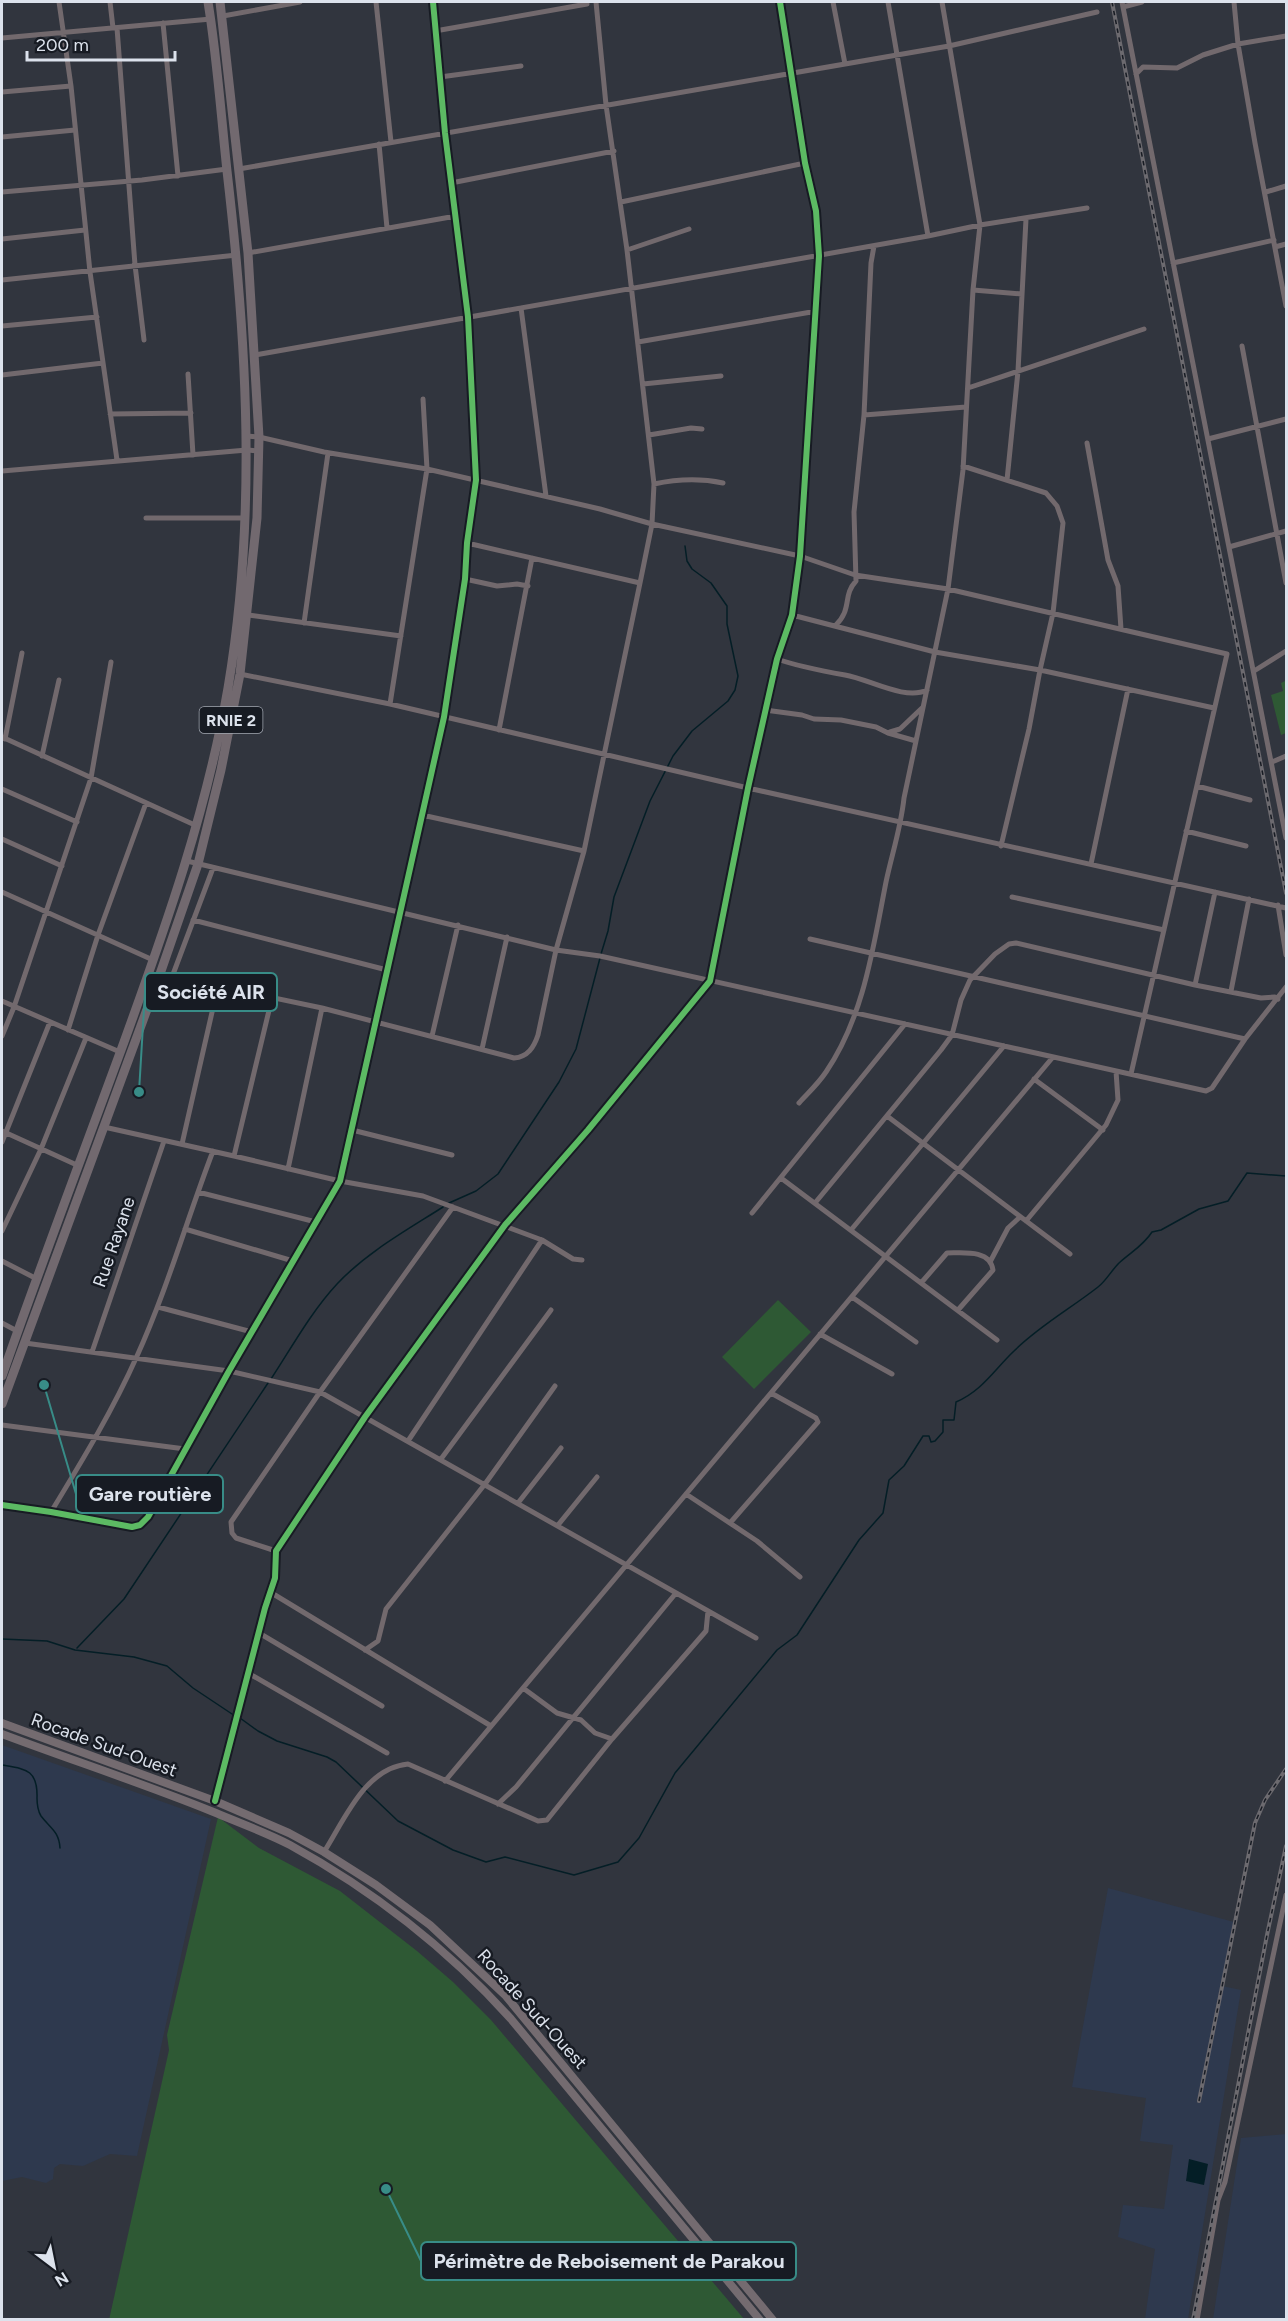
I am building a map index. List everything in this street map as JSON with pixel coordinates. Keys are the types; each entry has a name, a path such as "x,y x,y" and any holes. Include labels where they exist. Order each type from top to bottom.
{"main road":[{"name":"RNIE 2","path":"2,1376 5,1354 17,1331 79,1166 187,861 228,686 240,595 246,518 247,450 237,255 208,2"},
{"name":"RNIE 2","path":"2,1404 160,974 198,864 221,770 240,674 257,518 259,436 248,254 220,2"},
{"name":"Rocade Sud-Ouest","path":"2,1723 215,1801 289,1833 376,1885 430,1925 505,1995 773,2319"},
{"name":"Rocade Sud-Ouest","path":"2,1734 178,1798 289,1845 355,1884 415,1927 466,1972 511,2019 760,2319"}],"street":[{"path":"59,2 71,86 90,272 117,460"},
{"path":"110,2 115,28 135,265 144,340"},
{"path":"223,15 282,3 300,2"},
{"path":"376,2 391,142"},
{"path":"2,1505 132,1527 140,1525 148,1517 229,1371 340,1181 444,717 465,579 467,543 476,480 468,317 445,133 433,2"},
{"path":"160,974 322,1008 514,1058 531,1050 538,1035 556,950 584,851 606,754 652,524 654,484 649,435 621,202 606,105 596,2"},
{"path":"215,1801 270,1592 276,1578 276,1551 365,1417 505,1225 588,1131 710,981 765,710 777,659 792,615 800,556 819,256 816,211 805,163 780,2"},
{"path":"833,2 845,64"},
{"path":"888,2 928,236"},
{"path":"799,1103 825,1074 847,1034 861,1000 901,823 948,589 963,466 973,290 980,225 942,2"},
{"path":"1142,2 1122,4 1287,838"},
{"path":"1234,2 1238,44 1287,306"},
{"path":"435,30 587,4"},
{"path":"239,169 949,46 1097,12"},
{"path":"2,38 211,19"},
{"path":"163,23 178,176"},
{"path":"1136,74 1143,67 1177,68 1238,44 1287,36"},
{"path":"440,77 521,66"},
{"path":"2,92 71,86"},
{"path":"2,137 75,130"},
{"path":"379,144 387,228"},
{"path":"451,183 614,151"},
{"path":"621,202 805,163"},
{"path":"2,192 227,170"},
{"path":"1266,192 1287,186"},
{"path":"255,355 819,256 980,225 1087,208"},
{"path":"248,254 456,216"},
{"path":"1007,480 1018,372 1026,219"},
{"path":"627,250 688,229"},
{"path":"2,239 85,230"},
{"path":"1173,263 1274,240"},
{"path":"1275,247 1287,244"},
{"path":"835,626 846,612 851,586 856,581 854,512 864,415 871,264 874,246"},
{"path":"2,280 237,255"},
{"path":"973,290 1022,294"},
{"path":"521,308 546,496"},
{"path":"638,342 817,311"},
{"path":"2,326 97,317"},
{"path":"968,388 1144,329"},
{"path":"1242,346 1287,583"},
{"path":"2,375 103,363"},
{"path":"188,374 193,455"},
{"path":"643,384 721,376"},
{"path":"390,704 426,469 423,399"},
{"path":"864,415 966,407"},
{"path":"110,414 191,413"},
{"path":"1208,439 1287,419"},
{"path":"649,435 691,428 702,429"},
{"path":"246,436 259,436 328,453 426,469 476,480 652,524 800,556 855,575 948,589 1227,654 1131,1074"},
{"path":"1087,443 1108,560 1118,586 1121,629"},
{"path":"2,471 117,460 259,451"},
{"path":"304,623 328,453"},
{"path":"963,466 1046,493 1057,506 1063,523 1053,613 1029,729 1001,846"},
{"path":"654,484 676,479 710,480 723,483"},
{"path":"146,518 246,518"},
{"path":"1229,547 1287,531"},
{"path":"467,543 640,582"},
{"path":"499,730 532,558"},
{"path":"465,579 497,586 517,584 528,586"},
{"path":"248,615 401,636"},
{"path":"792,615 935,652 1040,670 1214,708"},
{"path":"1254,671 1287,651"},
{"path":"22,653 3,738 197,825"},
{"path":"777,659 803,669 846,675 909,694 920,694 927,690"},
{"path":"2,1036 92,778 111,662"},
{"path":"240,674 390,704 1001,846 1287,908"},
{"path":"42,756 58,680"},
{"path":"1091,864 1128,689"},
{"path":"888,733 900,729 924,706"},
{"path":"765,710 876,727 916,741"},
{"path":"1272,762 1287,756"},
{"path":"1197,786 1251,800"},
{"path":"2,789 77,822"},
{"path":"1280,804 1287,801"},
{"path":"68,1030 98,935 146,803"},
{"path":"422,815 584,851"},
{"path":"1186,831 1246,846"},
{"path":"2,838 62,866"},
{"path":"187,861 402,911 556,950 600,957 1210,1090 1245,1039 1287,987"},
{"path":"172,977 213,868"},
{"path":"2,892 153,960"},
{"path":"1195,985 1215,892"},
{"path":"1012,897 1164,930"},
{"path":"1231,991 1249,899"},
{"path":"1278,905 1287,955"},
{"path":"193,920 387,970"},
{"path":"432,1036 458,925"},
{"path":"482,1049 507,938"},
{"path":"810,939 1245,1039"},
{"path":"815,1203 952,1035 961,1000 974,977 995,954 1009,944 1016,943 1195,985 1261,998 1275,997 1278,999"},
{"path":"182,1144 218,986"},
{"path":"234,1155 272,998"},
{"path":"2,1001 120,1053"},
{"path":"288,1169 322,1008"},
{"path":"2,1142 3,1132 50,1022"},
{"path":"752,1213 905,1024"},
{"path":"2,1231 41,1149 86,1038"},
{"path":"851,1230 1004,1046"},
{"path":"445,1781 1053,1057"},
{"path":"990,1262 1008,1227 1023,1219 1103,1130 1118,1101 1116,1071"},
{"path":"1034,1079 1103,1130"},
{"path":"887,1116 1070,1254"},
{"path":"104,1127 340,1181 423,1196 505,1225 542,1240 573,1259 582,1260"},
{"path":"352,1130 452,1155"},
{"path":"3,1132 79,1166"},
{"name":"Rue Rayane","path":"92,1352 164,1141"},
{"path":"51,1512 96,1437 136,1358 158,1307 213,1151"},
{"path":"782,1178 997,1340"},
{"path":"198,1192 316,1222"},
{"path":"276,1551 236,1538 232,1533 231,1522 320,1392 453,1207"},
{"path":"185,1229 293,1261"},
{"path":"408,1441 542,1240"},
{"path":"921,1283 947,1253 979,1254 990,1262 993,1270 958,1310"},
{"path":"2,1261 37,1279"},
{"path":"852,1297 916,1342"},
{"path":"158,1307 252,1332"},
{"path":"441,1460 551,1310"},
{"path":"2,1323 17,1331"},
{"path":"820,1334 892,1374"},
{"path":"25,1343 229,1371 320,1392 756,1638"},
{"path":"365,1650 378,1641 386,1609 485,1484 555,1386"},
{"path":"730,1523 818,1422 816,1418 771,1394"},
{"path":"2,1425 185,1449"},
{"path":"518,1503 561,1448"},
{"path":"558,1526 597,1477"},
{"path":"686,1494 757,1541 800,1577"},
{"path":"270,1592 491,1726"},
{"path":"498,1804 516,1787 676,1593"},
{"path":"324,1852 360,1794 380,1773 398,1765 408,1764 538,1821 547,1821 612,1739 706,1631 708,1611"},
{"path":"259,1633 382,1706"},
{"path":"248,1673 387,1753"},
{"path":"523,1689 557,1713 581,1720 596,1733 612,1739"},
{"path":"1197,2319 1218,2200 1225,2182 1287,1895"}],"shaded area":[{"path":"2,1745 211,1819 137,2156 110,2154 83,2166 60,2164 54,2168 53,2179 46,2183 22,2177 2,2181"},
{"path":"1108,1888 1234,1922 1222,1986 1241,1990 1188,2319 1145,2319 1155,2249 1118,2237 1123,2205 1164,2209 1173,2145 1140,2141 1146,2098 1072,2087"},
{"path":"1286,2134 1286,2319 1213,2319 1241,2138"},
{"path":"1189,2159 1208,2164 1204,2185 1186,2181"}],"green space":[{"path":"1286,676 1286,733 1281,735 1271,695 1283,691 1281,683 1285,681"},
{"path":"778,1300 811,1332 754,1389 722,1357"},
{"path":"218,1817 259,1848 340,1891 453,1982 491,2020 744,2319 109,2320 169,2050 167,2035"}],"waterway":[{"path":"601,954 614,897 650,801 673,756 692,731 728,701 735,690 738,676 727,624 727,606 711,583 692,569 687,561 685,546"},
{"path":"449,1203 476,1191 498,1174 559,1082 576,1049 600,958"},
{"path":"240,1718 277,1741 336,1762 398,1821 453,1850 486,1862 505,1857 574,1875 618,1862 639,1838 675,1773 777,1650 797,1635 859,1540 883,1513 889,1480 904,1466 923,1436 929,1436 931,1442 935,1441 943,1432 943,1420 954,1420 956,1402 981,1386 1014,1351 1034,1334 1101,1285 1119,1263 1141,1245 1152,1232 1161,1230 1199,1209 1228,1201 1247,1173 1286,1176"},
{"path":"271,1379 310,1318 337,1284 374,1252 443,1207"},
{"path":"77,1648 124,1599 268,1383"},
{"path":"2,1639 47,1641 75,1650 134,1657 167,1666 193,1688 235,1716"},
{"path":"2,1765 23,1770 32,1776 37,1788 39,1812 56,1834 60,1848"}],"railway":[{"path":"1112,2 1286,893"},
{"path":"1199,2101 1255,1823 1265,1800 1286,1769"},
{"path":"1193,2320 1286,1846"}],"cycle path":[{"path":"2,1505 132,1527 140,1525 148,1517 229,1371 340,1181 444,717 465,579 467,543 476,480 468,317 445,133 433,2"},
{"path":"215,1801 265,1608 275,1578 276,1551 365,1417 505,1225 588,1130 710,981 748,788 777,659 792,615 800,556 819,256 816,211 805,163 780,2"}],"place":[{"name":"Société AIR","path":"139,1092"},
{"name":"Gare routière","path":"44,1385"},
{"name":"Périmètre de Reboisement de Parakou","path":"386,2189"}]}
